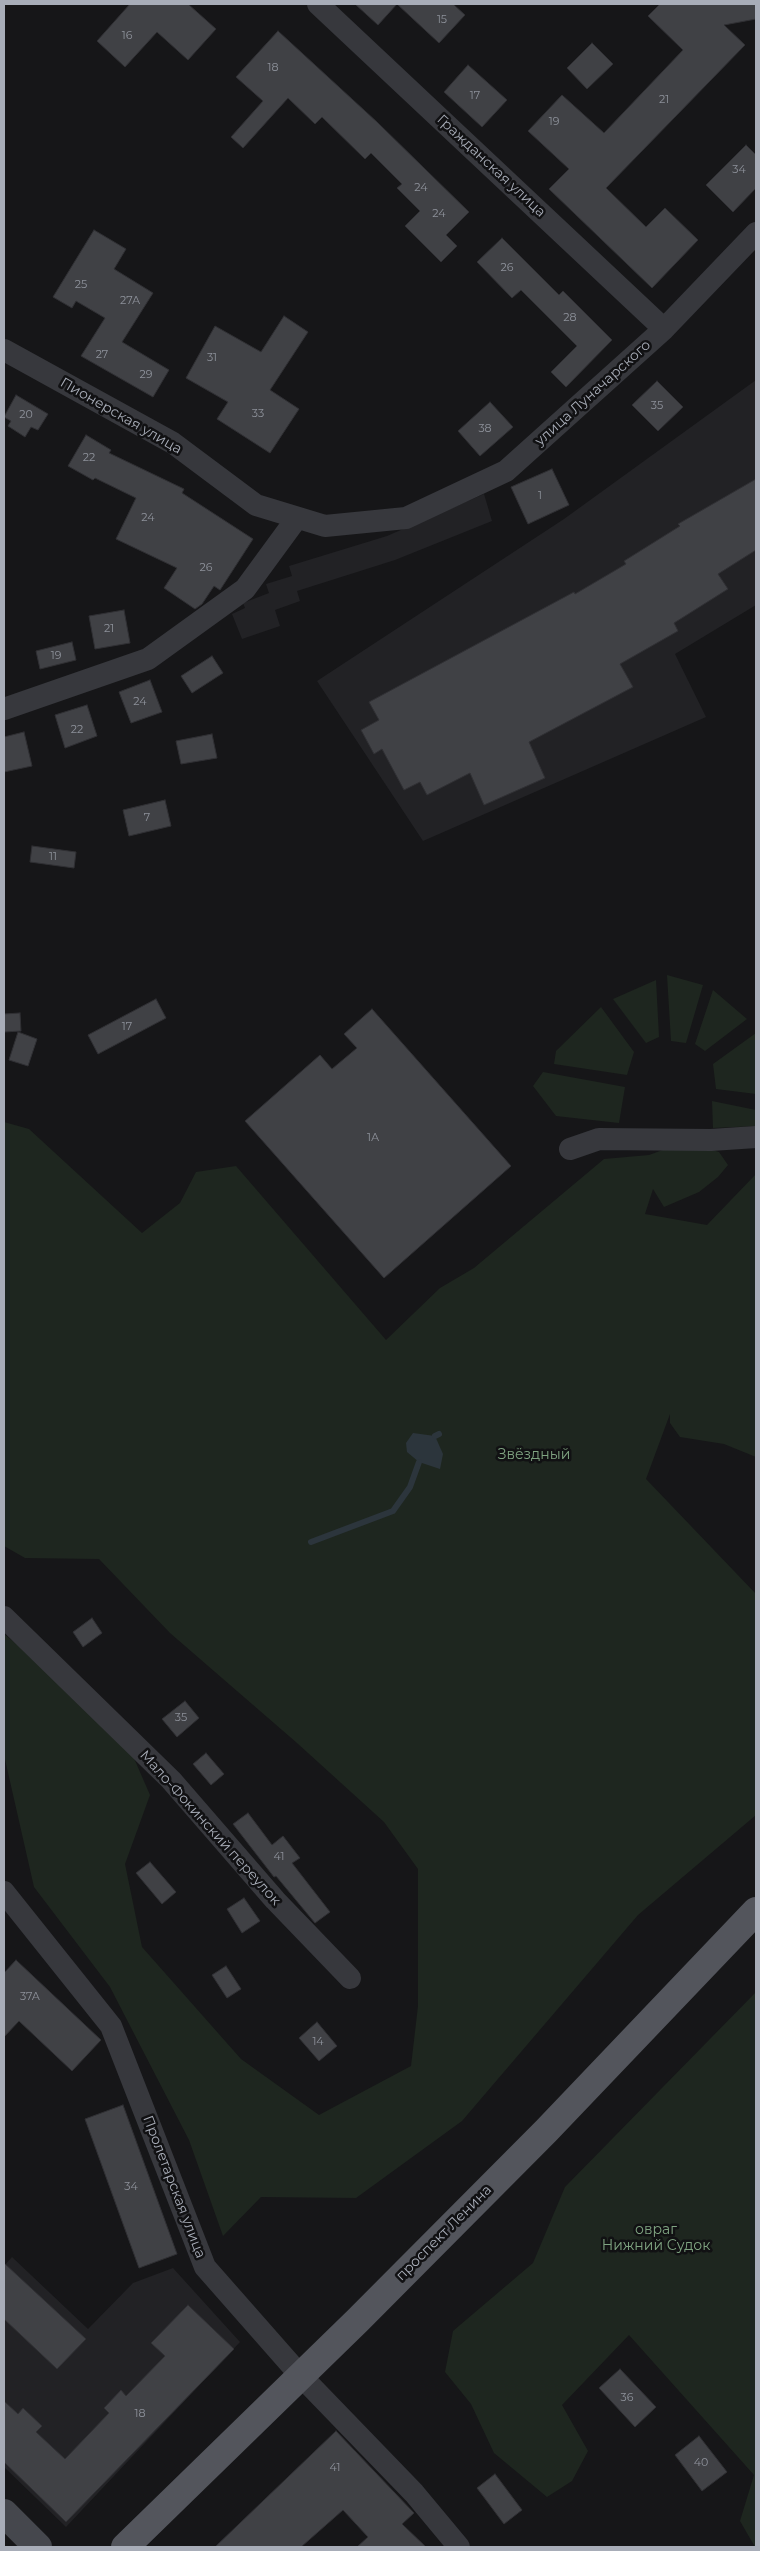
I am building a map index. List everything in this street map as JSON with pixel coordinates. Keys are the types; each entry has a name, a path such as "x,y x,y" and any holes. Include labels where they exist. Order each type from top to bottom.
{"main road":[{"name":"проспект Ленина","path":"125,2547 546,2131 756,1912"},
{"path":"4,2513 38,2547"}],"street":[{"name":"Гражданская улица","path":"318,4 664,329"},
{"name":"улица Луначарского","path":"406,518 506,470 664,329 756,233"},
{"name":"Пионерская улица","path":"4,350 172,443 256,505 325,526 406,518"},
{"path":"4,709 148,659 245,589 297,518"},
{"path":"570,1149 599,1139 711,1140 756,1138"},
{"name":"Мало-Фокинский переулок","path":"4,1617 171,1780 275,1900 350,1978"},
{"name":"Пролетарская улица","path":"4,1892 111,2026 205,2267 300,2375 414,2493 459,2547"}],"shaded area":[{"path":"756,380 756,605 675,654 706,717 423,841 317,681 564,519"},
{"path":"484,494 492,521 395,560 297,591 300,601 275,610 280,626 242,639 232,614 245,608 243,603 269,593 266,584 292,576 289,566 387,536"},
{"path":"413,1433 435,1436 443,1454 440,1469 419,1462 407,1452 406,1443"},
{"path":"12,2257 88,2329 133,2283 173,2268 240,2342 66,2527 4,2467 4,2266"}],"green space":[{"path":"667,975 703,985 686,1043 671,1041"},
{"path":"656,980 659,1037 646,1043 613,999"},
{"path":"713,990 747,1019 705,1051 695,1044"},
{"path":"601,1007 634,1052 627,1075 554,1064 556,1051"},
{"path":"756,1033 756,1094 716,1089 713,1064"},
{"path":"543,1072 625,1087 619,1123 556,1116 533,1086"},
{"path":"712,1101 756,1110 756,1126 713,1128"},
{"name":"Звёздный","path":"4,1122 29,1129 142,1233 180,1203 196,1172 236,1166 386,1340 440,1288 474,1268 604,1159 649,1155 679,1144 697,1145 719,1152 728,1165 718,1177 699,1192 664,1207 653,1189 645,1214 707,1225 756,1174 756,1457 724,1444 680,1437 670,1423 670,1414 646,1479 756,1594 756,1815 638,1915 462,2121 356,2198 261,2197 223,2236 189,2140 110,1987 34,1887 4,1755 4,1634 76,1690 130,1749 150,1795 125,1864 142,1947 241,2059 319,2115 411,2066 418,2006 418,1869 384,1822 297,1743 170,1633 99,1559 25,1558 4,1546"},
{"name":"овраг Нижний Судок","path":"756,1992 755,2547 740,2521 754,2475 629,2335 562,2405 588,2451 572,2481 547,2497 494,2453 471,2404 445,2372 453,2331 533,2263 565,2187"}],"building":[{"path":"130,4 188,4 216,29 188,60 157,32 125,67 97,41"},
{"path":"355,4 397,4 378,25"},
{"path":"397,4 453,4 465,15 439,43"},
{"path":"660,4 756,4 756,19 724,25 745,45 606,188 646,227 665,208 698,240 652,288 549,189 569,169 528,131 562,95 604,133 683,50 648,16"},
{"path":"278,31 377,122 469,212 446,235 457,246 441,262 405,226 420,211 397,188 402,184 371,153 365,159 322,117 315,124 288,98 243,148 231,137 263,101 236,77"},
{"path":"592,43 613,64 587,89 567,68"},
{"path":"468,65 507,100 482,127 444,92"},
{"path":"746,145 756,155 756,188 733,212 706,185"},
{"path":"94,230 126,249 114,269 153,293 122,342 169,370 153,397 81,356 105,318 76,301 72,308 53,297"},
{"path":"502,238 559,295 563,291 612,340 566,387 551,372 577,346 521,290 512,298 477,262"},
{"path":"284,316 308,332 270,390 299,409 270,453 217,419 228,402 186,378 215,326 261,352"},
{"path":"657,381 683,407 658,431 632,405"},
{"path":"16,395 48,414 38,430 31,427 25,437 8,426 11,421 4,417"},
{"path":"490,402 513,427 480,456 458,431"},
{"path":"86,435 111,450 109,453 184,489 182,493 253,539 220,590 214,586 202,604 195,609 164,588 177,568 116,539 136,498 95,478 93,480 68,466"},
{"path":"552,469 569,505 528,524 511,487"},
{"path":"756,479 756,550 718,574 728,589 674,623 678,631 620,664 633,687 529,742 545,778 484,805 470,773 427,795 420,782 404,790 382,749 374,754 361,730 379,720 369,702 574,592 575,594 626,564 624,561 680,526 678,524"},
{"path":"124,610 130,643 95,649 89,616"},
{"path":"72,642 76,660 40,669 36,651"},
{"path":"212,656 223,673 192,693 181,676"},
{"path":"150,680 162,712 131,723 119,692"},
{"path":"87,705 97,736 65,748 55,715"},
{"path":"24,732 32,766 4,772 4,737"},
{"path":"212,734 217,758 181,764 176,741"},
{"path":"165,800 171,826 129,836 123,810"},
{"path":"32,846 76,852 74,868 30,862"},
{"path":"156,999 166,1018 98,1054 88,1035"},
{"path":"372,1009 511,1166 384,1278 245,1121 320,1055 332,1069 357,1048 344,1034"},
{"path":"20,1013 21,1031 4,1032 4,1014"},
{"path":"18,1032 37,1039 28,1066 9,1060"},
{"path":"92,1618 102,1633 83,1647 73,1632"},
{"path":"185,1701 199,1718 177,1737 162,1719"},
{"path":"206,1753 224,1774 211,1785 193,1764"},
{"path":"248,1813 272,1845 283,1836 300,1858 292,1863 330,1912 315,1923 276,1876 274,1877 233,1824"},
{"path":"150,1862 176,1892 162,1904 136,1873"},
{"path":"244,1898 260,1921 242,1933 227,1909"},
{"path":"16,1960 101,2040 72,2071 19,2021 4,2037 4,1973"},
{"path":"226,1966 241,1989 227,1998 212,1975"},
{"path":"317,2022 337,2046 319,2061 299,2038"},
{"path":"123,2105 177,2254 139,2268 85,2119"},
{"path":"4,2263 86,2339 57,2369 4,2319"},
{"path":"188,2305 234,2349 66,2522 4,2462 4,2401 18,2414 23,2408 42,2426 36,2432 65,2459 109,2413 104,2408 121,2390 126,2396 165,2356 151,2343"},
{"path":"620,2369 656,2407 635,2427 599,2388"},
{"path":"336,2431 414,2513 402,2524 426,2547 357,2547 368,2537 343,2510 301,2547 215,2547"},
{"path":"699,2436 727,2472 702,2491 675,2455"},
{"path":"495,2474 522,2510 504,2524 477,2488"}],"waterway":[{"path":"435,1436 439,1434"},
{"path":"311,1542 393,1511 410,1487 419,1462"}]}
